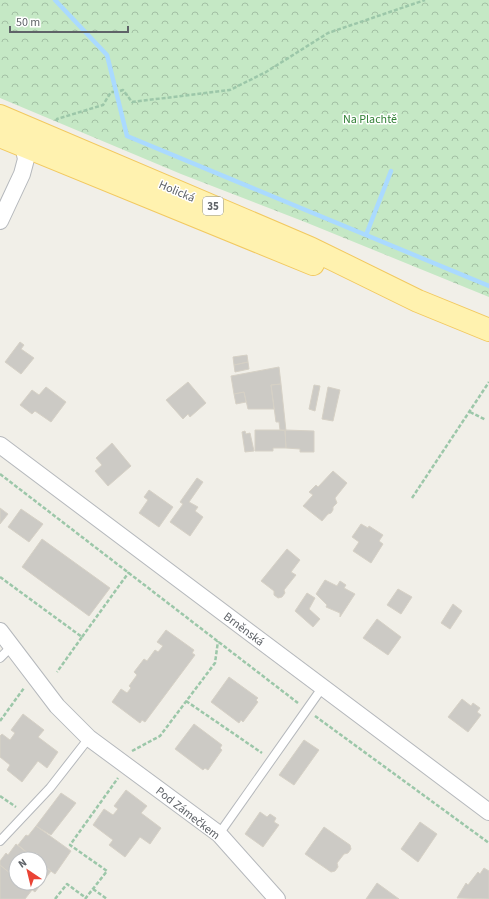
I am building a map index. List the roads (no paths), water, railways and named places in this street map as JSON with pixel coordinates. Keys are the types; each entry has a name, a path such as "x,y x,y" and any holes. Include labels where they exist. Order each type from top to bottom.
{"main road":[{"name":"Holická","path":"2,124 25,146 266,247 365,285 418,301"},
{"name":"Holická","path":"2,124 310,248 418,301 489,330"}],"street":[{"path":"0,221 22,174 26,159 25,146"},
{"path":"22,174 30,164 37,160 57,159"},
{"name":"Brněnská","path":"0,444 322,688 489,812"},
{"name":"Pod Zámečkem","path":"0,630 57,706 89,738 219,834 277,899"}],"lane":[{"path":"0,658 12,646"},
{"path":"219,834 322,688"},
{"path":"0,841 50,788 89,738"}],"waterway":[{"path":"55,0 107,55 127,136 489,286"},
{"path":"366,235 391,171"}],"park label":[{"name":"Na Plachtě","path":"370,119"}]}
